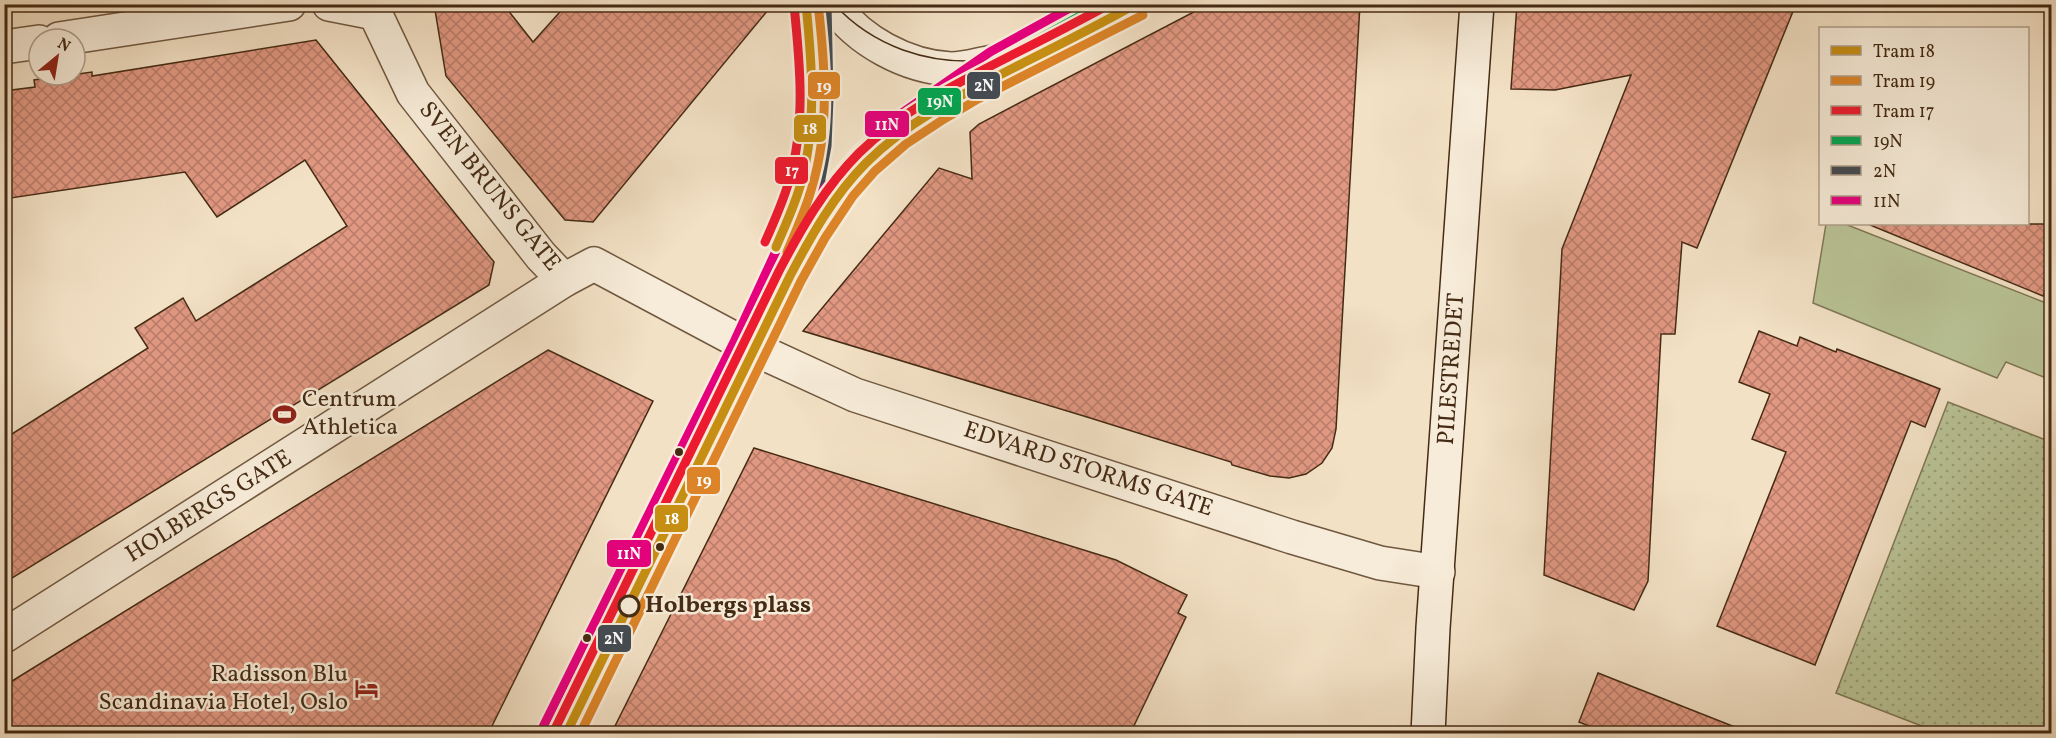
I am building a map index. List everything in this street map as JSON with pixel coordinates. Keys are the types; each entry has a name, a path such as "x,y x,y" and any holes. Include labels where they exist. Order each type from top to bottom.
{"street":[{"path":"87,35 290,4"},
{"path":"329,4 375,9"},
{"path":"554,734 746,345 800,229 815,146 818,98 814,38 815,4"},
{"path":"833,4 843,19 879,46 920,63 953,69 997,62"},
{"path":"800,229 897,131 997,62 1103,4"},
{"name":"PILESTREDET","path":"1428,734 1477,4"},
{"name":"SVEN BRUNS GATE","path":"375,9 413,93 541,256 564,280 594,264 746,345"},
{"path":"4,47 27,44"},
{"name":"HOLBERGS GATE","path":"4,636 564,280"},
{"name":"EDVARD STORMS GATE","path":"746,345 855,395 1292,537 1380,563 1438,572"}],"green space":[{"path":"1826,225 1848,225 2046,303 2051,291 2051,380 2006,362 1997,378 1813,303"},
{"path":"1948,402 2051,442 2051,733 1940,733 1836,693"}],"building":[{"path":"434,4 503,4 533,42 567,4 773,4 593,222 565,220 446,76"},
{"path":"1209,4 1360,4 1336,429 1332,448 1322,463 1306,474 1289,478 1270,476 1087,417 803,331 939,168 972,179 970,132 979,124"},
{"path":"1517,4 1796,4 1697,248 1682,242 1675,334 1661,334 1648,581 1634,610 1544,575 1562,249 1631,75 1555,90 1511,89"},
{"path":"316,40 494,262 489,285 4,583 4,439 148,348 135,328 183,298 196,321 347,226 305,160 217,217 185,172 4,199 4,91 35,87 87,87 87,73 92,72 92,76"},
{"path":"2052,224 2052,276 2043,296 1870,225"},
{"path":"1759,331 1797,346 1800,337 1940,389 1925,427 1911,421 1815,665 1717,626 1786,452 1752,439 1770,394 1739,382"},
{"path":"548,350 653,401 488,734 4,734 4,686"},
{"path":"754,448 1116,560 1187,595 1178,613 1186,617 1130,734 611,734"},
{"path":"1598,673 1745,731 1744,734 1609,734 1579,722"}],"tram line":[{"name":"18","path":"776,247 799,191 809,139 812,94 806,4"},
{"name":"19","path":"787,252 810,195 822,142 824,73 818,4"},
{"path":"834,4 858,26 884,42 928,57 953,61 977,61 1025,53 1072,37 1095,26"},
{"name":"17","path":"555,729 779,271 805,224 835,180 876,137 914,109 975,74 1110,4"},
{"name":"18","path":"566,734 790,276 833,202 854,175 902,132 942,106 1136,4"},
{"name":"17","path":"765,242 787,189 798,138 800,71 794,5"},
{"name":"19","path":"580,734 801,281 825,238 853,196 875,171 906,144 941,121 978,99 1143,15"}],"transit line":[{"name":"11N","path":"542,729 735,340 788,225 803,145 805,98 803,4"},
{"name":"19N","path":"553,734 746,345 800,229 815,146 817,98 815,4"},
{"name":"2N","path":"567,734 757,350 811,233 827,146 829,98 827,4"},
{"name":"11N","path":"792,220 889,122 990,52 1077,4"},
{"name":"19N","path":"800,229 897,131 997,62 1102,4"},
{"name":"2N","path":"808,238 905,140 1003,72 1109,15"}],"place":[{"name":"Centrum Athletica","path":"284,414"},
{"name":"Holbergs plass","path":"629,606"},
{"name":"Radisson Blu Scandinavia Hotel, Oslo","path":"366,689"}]}
